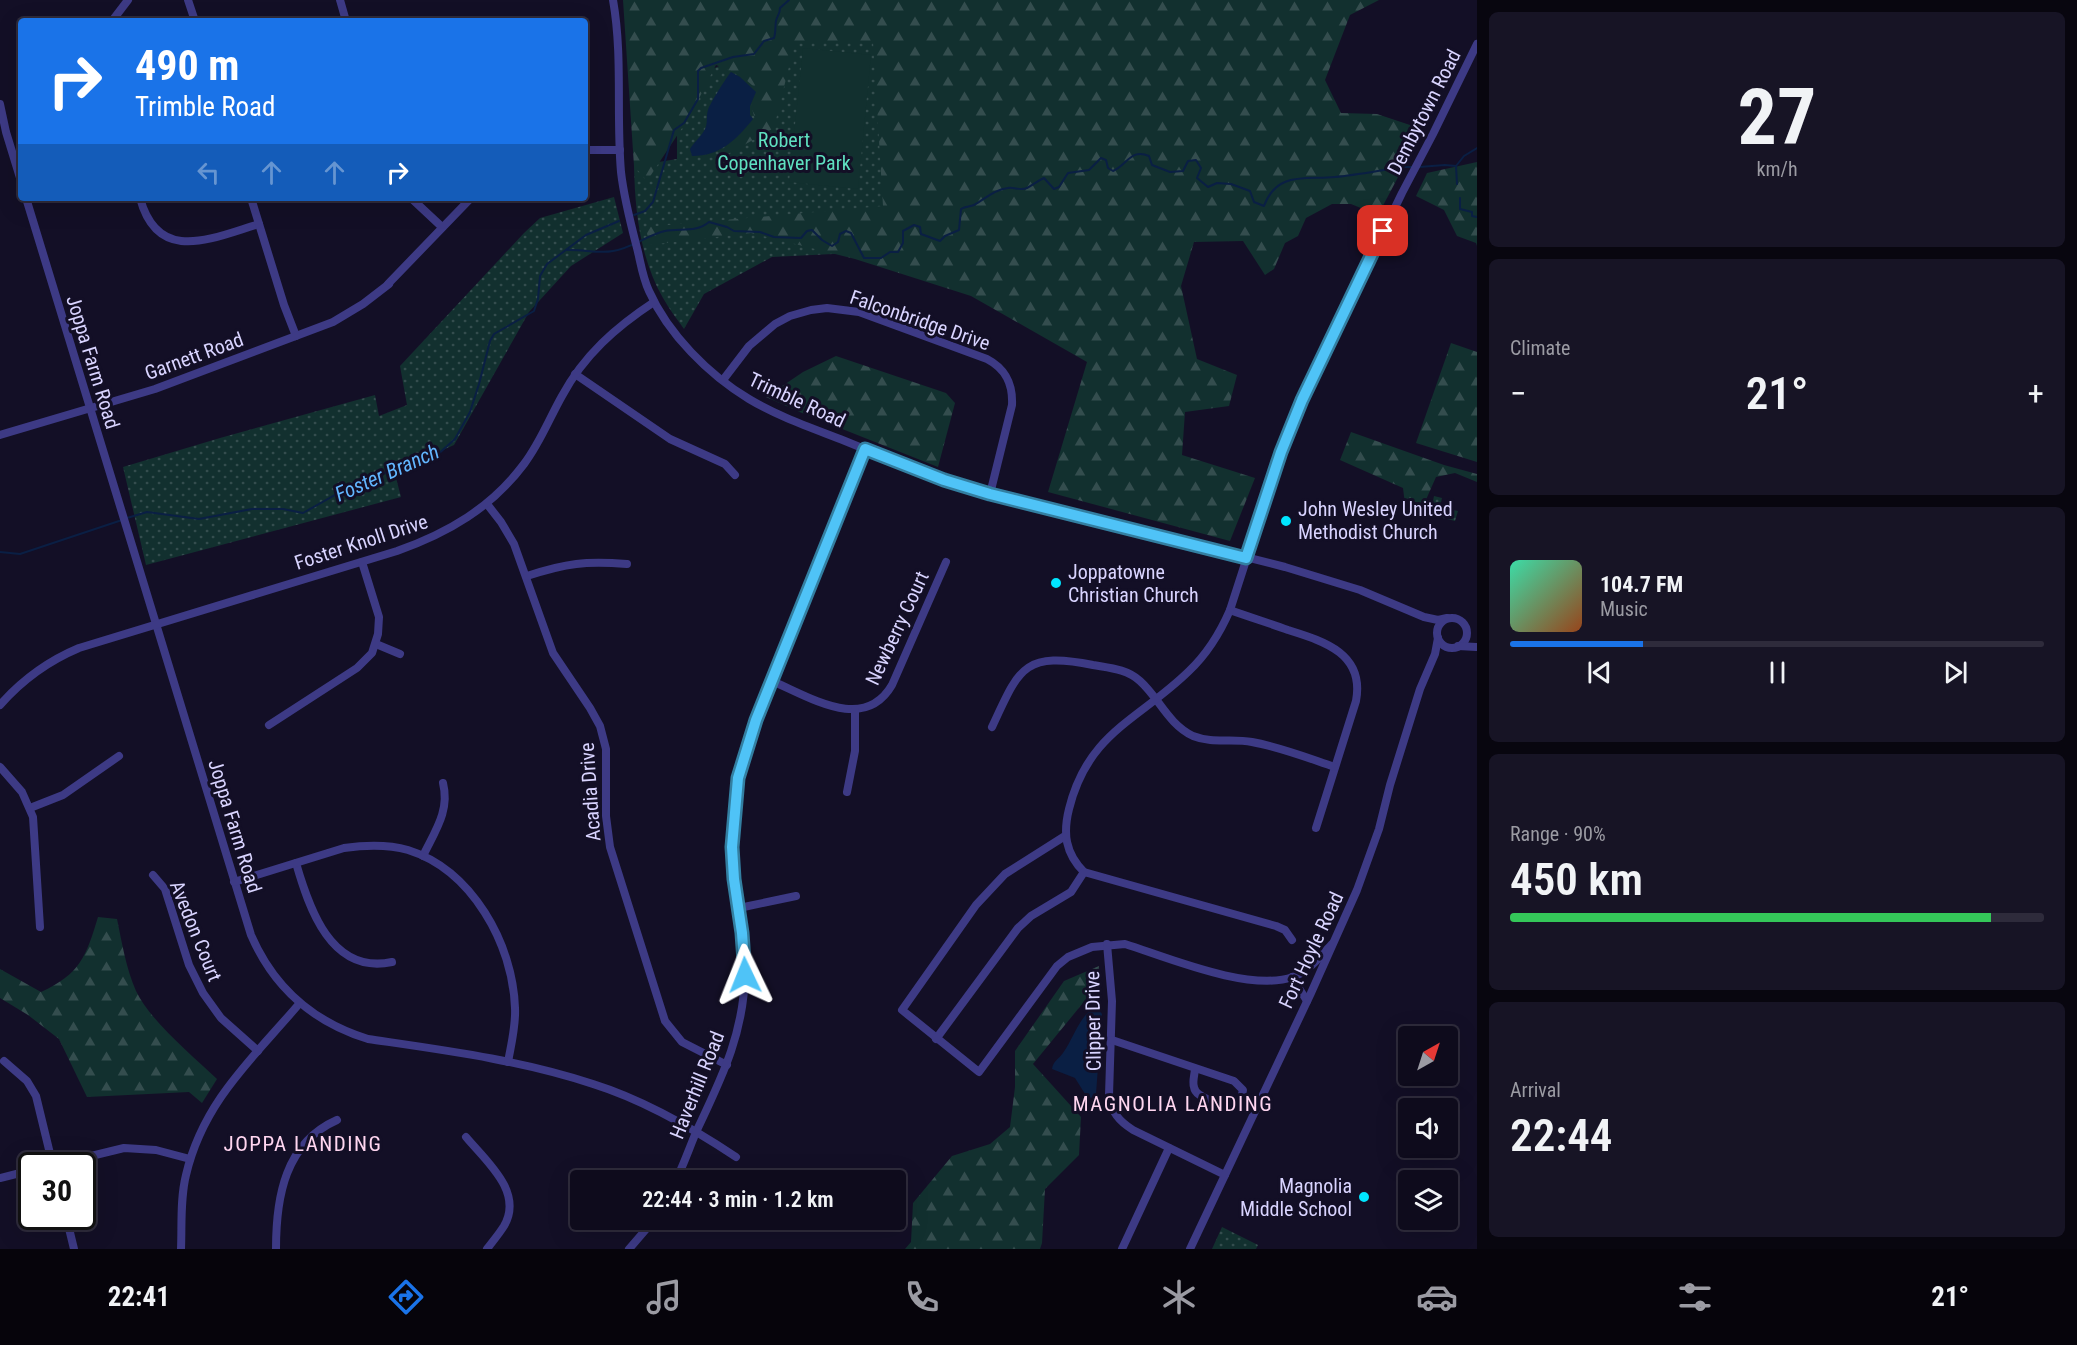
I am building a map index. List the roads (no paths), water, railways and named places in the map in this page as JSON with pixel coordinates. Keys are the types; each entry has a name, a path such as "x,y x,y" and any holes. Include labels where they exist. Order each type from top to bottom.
{"street":[{"path":"114,18 128,0"},
{"path":"188,0 194,18"},
{"path":"340,0 345,18"},
{"name":"Trimble Road","path":"614,0 620,150 626,202 644,276 654,302 687,346 723,380 748,398 777,413 927,474 990,494 1285,567 1360,590 1424,617 1438,620 1447,618"},
{"name":"Dembytown Road","path":"1065,836 1072,797 1088,761 1115,730 1198,662 1217,636 1230,610 1281,452 1302,400 1477,44"},
{"path":"0,104 18,171"},
{"path":"588,150 620,150"},
{"name":"Joppa Farm Road","path":"27,201 250,935 264,962 299,1004 328,1023 368,1039 508,1062 596,1084 652,1108 697,1131 736,1157"},
{"path":"141,201 154,228 175,241 201,241 259,224"},
{"path":"252,201 296,336"},
{"path":"414,201 442,227"},
{"name":"Garnett Road","path":"0,435 155,389 342,317 389,284 468,201"},
{"name":"Foster Knoll Drive","path":"0,705 26,679 67,653 155,623 362,562 436,536 458,524 487,504 514,476 530,455 575,374 611,333 654,302"},
{"name":"Falconbridge Drive","path":"723,380 750,346 775,324 811,310 827,308 859,312 987,359 1004,371 1013,393 990,494"},
{"path":"575,374 670,439 725,464 735,476"},
{"name":"Haverhill Road","path":"680,1170 728,1065 743,999 745,961 732,847 737,786 749,740 865,449"},
{"name":"Acadia Drive","path":"487,504 514,544 553,652 590,708 602,733 606,749 606,816 610,847 665,1021 682,1042 728,1065"},
{"path":"269,725 365,661 376,645 379,617 362,562"},
{"path":"527,576 562,565 584,562 627,564"},
{"name":"Newberry Court","path":"855,710 878,702 888,692 946,562"},
{"path":"1230,610 1324,642 1340,652 1355,674 1358,693 1316,828"},
{"name":"Trimble Road","path":"1424,617 1438,636"},
{"path":"1449,647 1438,636 1440,624 1447,618 1452,618 1461,621 1467,635 1477,648"},
{"path":"1458,646 1467,635"},
{"name":"Fort Hoyle Road","path":"1190,1249 1357,890 1379,829 1390,785 1420,689 1435,654 1438,636"},
{"path":"376,645 400,654"},
{"path":"1435,654 1449,647 1477,648"},
{"path":"992,727 1012,684 1021,674 1039,663 1057,659 1122,670 1142,683 1175,724 1197,738 1253,742 1335,767"},
{"path":"772,681 831,705 855,710 855,751 847,792"},
{"path":"30,808 63,795 118,756"},
{"path":"0,767 18,785 30,808 34,826 40,927"},
{"path":"423,856 443,815 446,796 443,783"},
{"path":"1292,940 1285,930 1276,926 1083,872 1071,856 1065,836 1005,874 976,905 902,1010 979,1072 1057,966 1079,951 1107,944 1125,944 1237,979 1258,981 1292,977 1313,964 1332,944"},
{"path":"234,882 344,848 367,845 397,848 423,856 452,876 471,894 488,917 501,946 510,970 515,1008 508,1062"},
{"path":"296,863 311,910 321,928 333,942 345,952 366,963 379,965 392,962"},
{"path":"936,1039 1013,933 1031,916 1071,892 1083,872"},
{"name":"Avedon Court","path":"153,875 165,889 189,965 202,993 221,1018 258,1051"},
{"path":"739,908 796,896"},
{"name":"Clipper Drive","path":"1107,944 1112,1001 1109,1095 1112,1109 1127,1127 1225,1175"},
{"path":"1292,977 1307,1001"},
{"path":"181,1249 183,1198 190,1159 196,1141 223,1093 299,1004"},
{"path":"1112,1040 1234,1081 1243,1090 1236,1106 1225,1107 1197,1094 1194,1088 1195,1068"},
{"path":"4,1061 27,1081 36,1096 49,1152"},
{"path":"276,1249 278,1207 286,1175 304,1145 316,1132 337,1120"},
{"path":"466,1137 502,1180 509,1196 510,1208 507,1221 487,1249"},
{"path":"96,1155 124,1148 156,1150 190,1159"},
{"path":"1122,1249 1169,1148"},
{"path":"0,1178 18,1174"},
{"path":"69,1230 74,1249"},
{"path":"629,1249 645,1230"}],"water":[{"path":"731,72 756,92 750,106 750,115 753,119 740,134 719,150 692,156 690,149 705,129 709,107"},
{"path":"1093,1008 1098,1009 1102,1014 1096,1094 1093,1098 1087,1097 1075,1078 1052,1069 1080,1023"}],"waterway":[{"name":"Foster Branch","path":"634,215 645,211 653,202 674,130 684,123 698,99 698,71 733,57 754,54 764,41 774,38 780,8 789,0"},
{"path":"1419,167 1456,166 1464,156 1477,148"},
{"path":"567,250 613,251 658,233 699,228 709,222 734,231 760,232 774,237 801,238 807,231 812,230 832,246 838,242 840,234 846,231 851,233 864,258 881,258 890,252 898,252 903,243 903,231 914,225 920,227 921,234 940,241 945,236 959,230 961,209 974,205 999,190 1025,189 1044,178 1054,189 1059,187 1068,173 1089,170 1101,158 1106,160 1108,168 1113,171 1138,154 1149,156 1152,165 1170,172 1183,171 1188,161 1196,160 1201,168 1197,178 1208,187 1217,183 1231,184 1250,191 1254,202 1264,206 1276,187 1284,182 1413,167"},
{"path":"1456,166 1457,184"},
{"path":"1460,198 1460,209 1472,212 1472,216 1477,217"},
{"name":"Foster Branch","path":"127,518 147,512 199,519 252,509 283,509 303,513 365,478 397,470 436,456 455,439 470,412 494,334 534,311 538,299 540,276 547,264 586,235 619,221"},
{"name":"Foster Branch","path":"0,552 20,554 122,520"}],"place":[{"name":"John Wesley United Methodist Church","path":"1286,521"},
{"name":"Joppatowne Christian Church","path":"1056,583"},
{"name":"Magnolia Middle School","path":"1364,1197"}],"district":[{"name":"MAGNOLIA LANDING","path":"1173,1104"},
{"name":"JOPPA LANDING","path":"303,1144"}],"park label":[{"name":"Robert Copenhaver Park","path":"784,152"}]}
